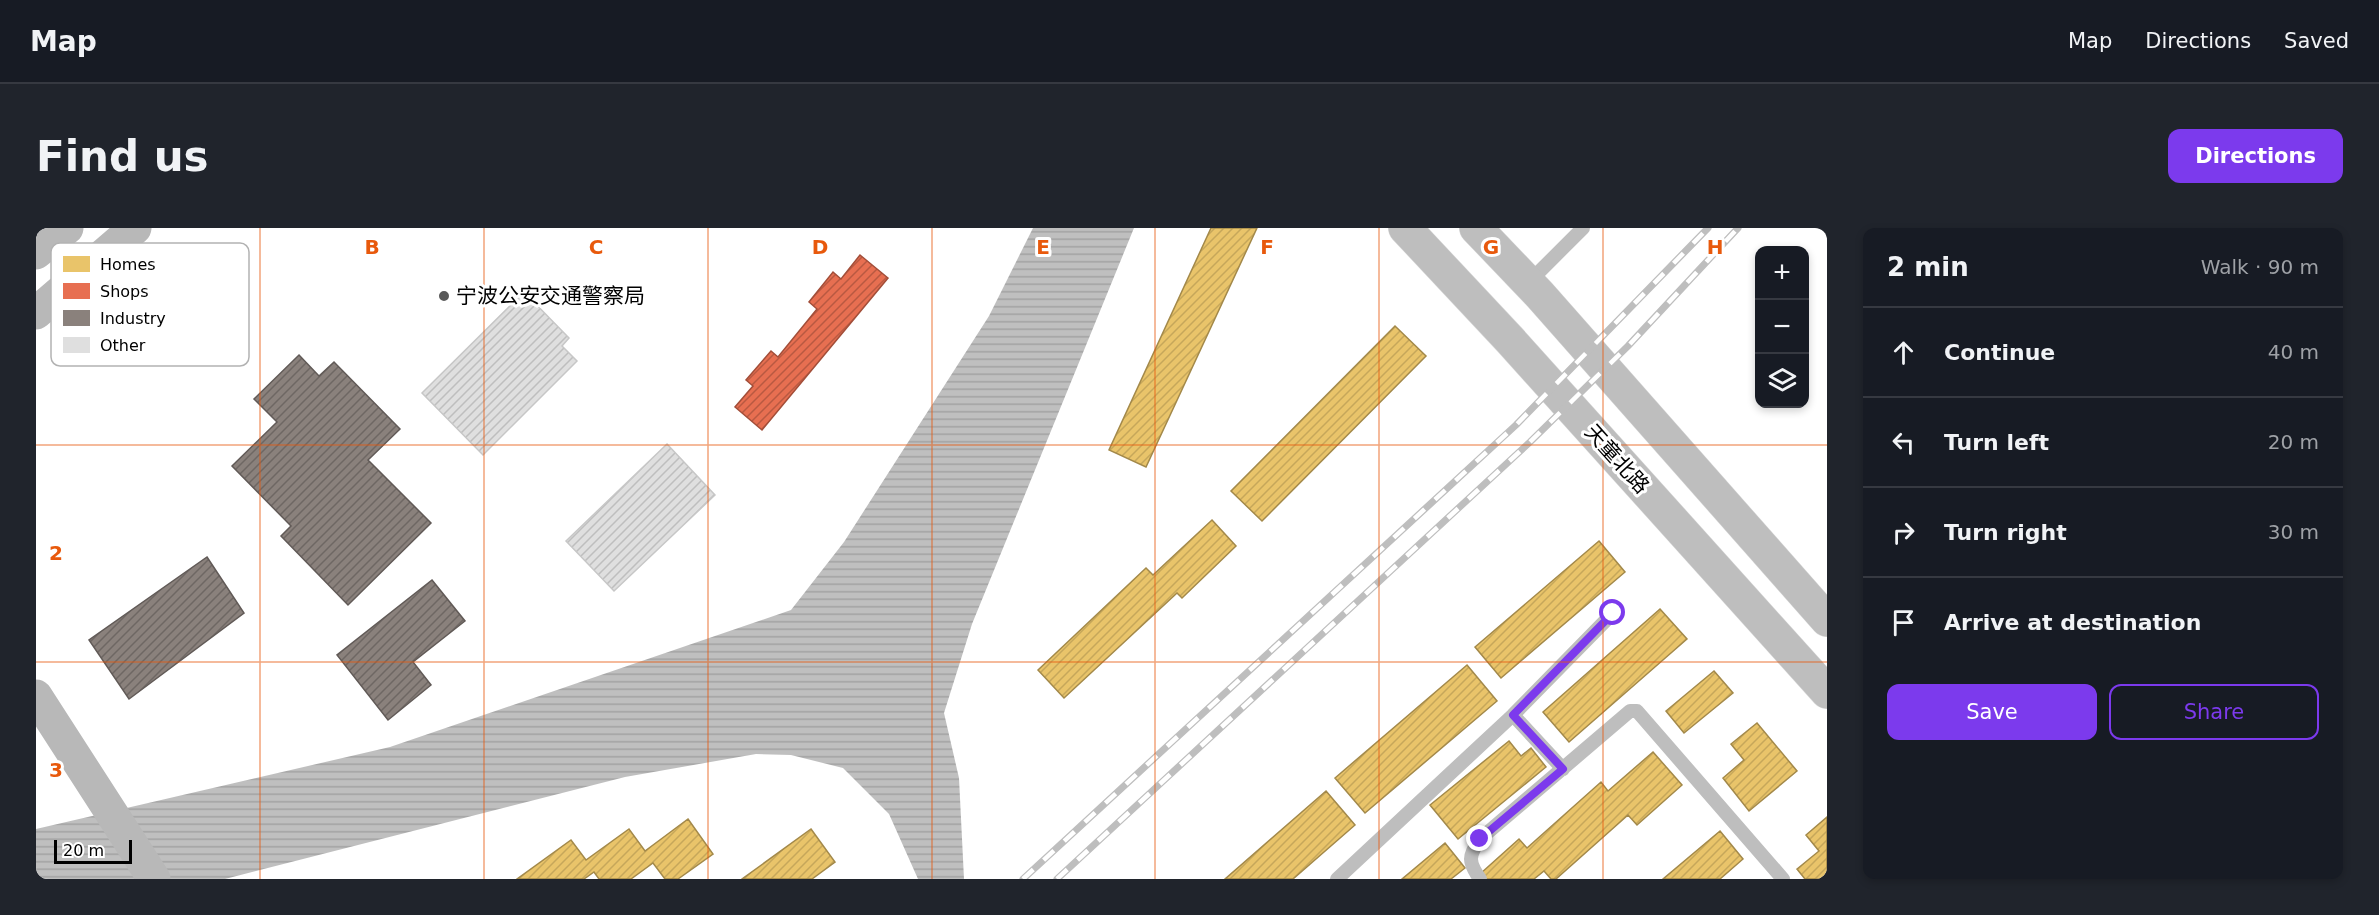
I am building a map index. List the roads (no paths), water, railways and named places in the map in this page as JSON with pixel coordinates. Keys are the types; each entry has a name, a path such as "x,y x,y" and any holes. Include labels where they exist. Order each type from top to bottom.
{"main road":[{"name":"天童北路","path":"1405,228 1518,349 1827,692"},
{"path":"1476,228 1528,283 1827,620"}],"street":[{"path":"36,253 67,228"},
{"path":"118,243 135,228"},
{"path":"36,313 51,300"},
{"path":"36,696 154,879"}],"lane":[{"path":"1528,283 1583,228"},
{"path":"1341,878 1513,715 1613,613"},
{"path":"1480,879 1470,865 1470,854 1480,839 1630,711 1637,711 1777,877"},
{"path":"1513,715 1563,769"}],"railway":[{"path":"1023,879 1516,425 1708,228"},
{"path":"1057,879 1530,442 1628,346 1738,228"}],"place":[{"name":"宁波公安交通警察局","path":"444,296"}]}
